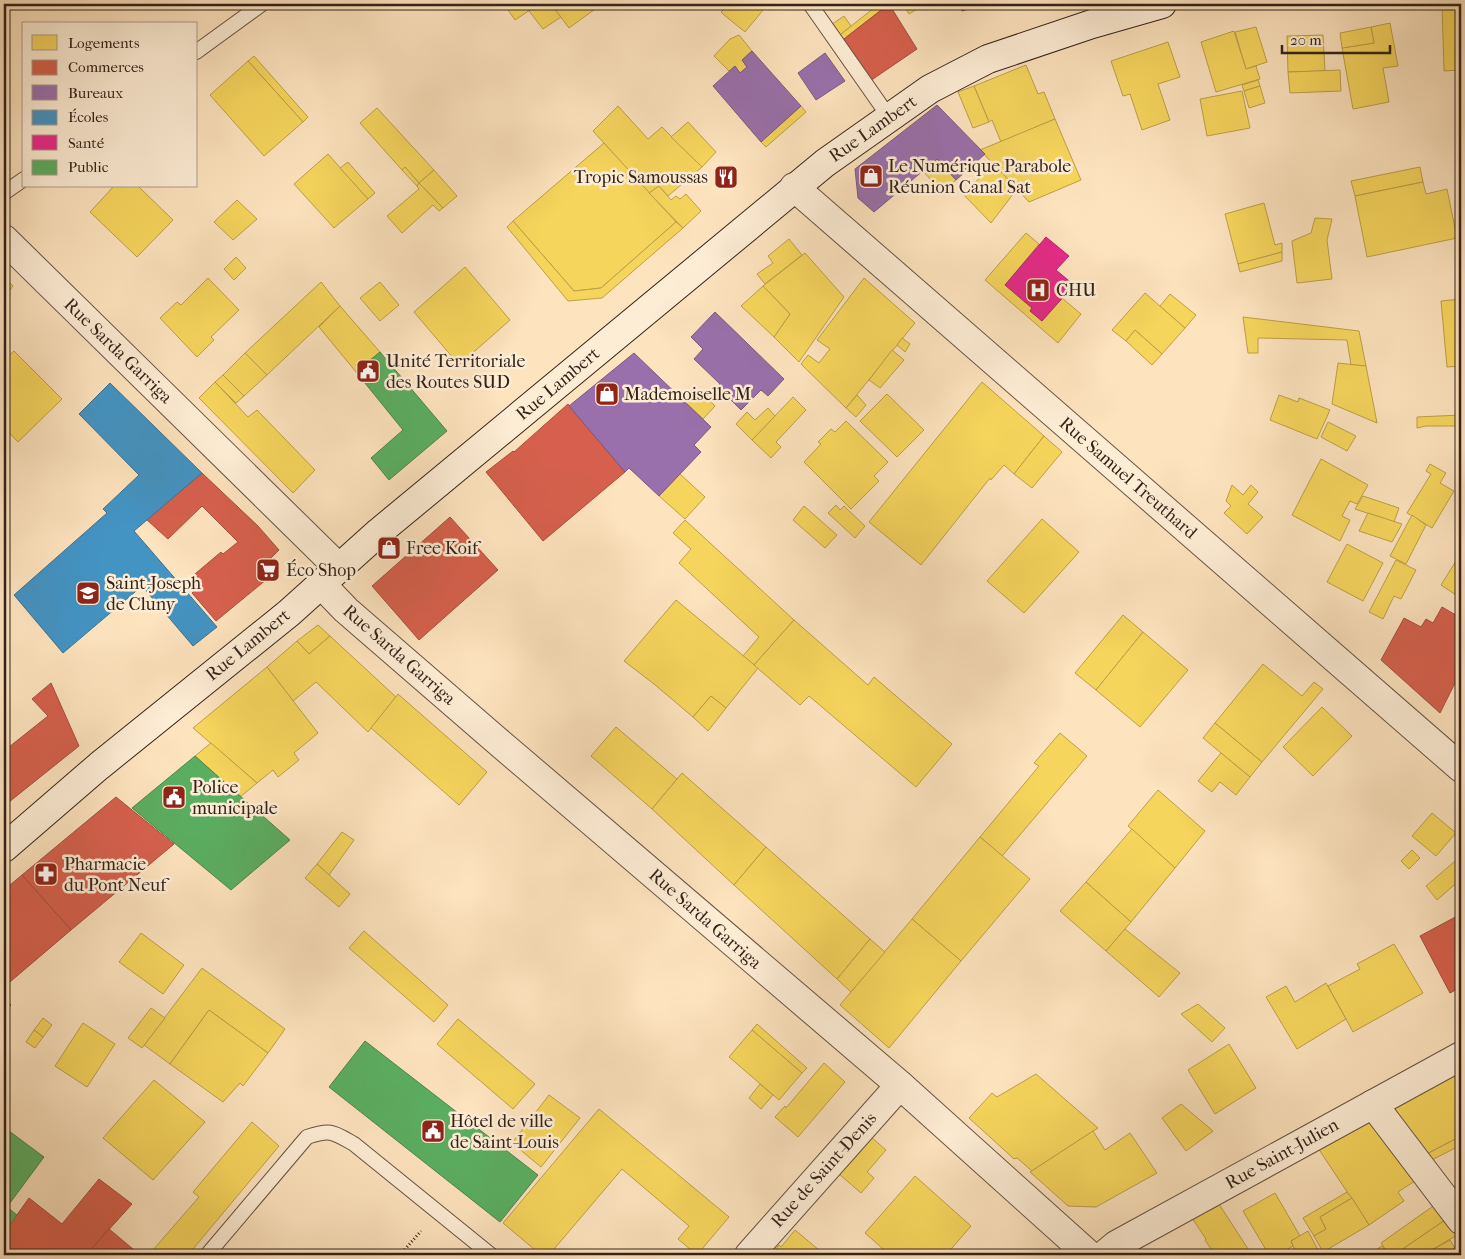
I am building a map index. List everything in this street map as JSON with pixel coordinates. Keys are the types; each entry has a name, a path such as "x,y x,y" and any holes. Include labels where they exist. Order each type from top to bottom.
{"street":[{"name":"Rue Lambert","path":"4,848 99,766 289,613 374,537 794,187 889,117 930,89 988,59 1092,24 1162,4"},
{"name":"Rue Samuel Treuthard","path":"794,187 1461,768"},
{"name":"Rue Sarda Garriga","path":"4,239 330,576 346,610 900,1085 1089,1255"},
{"name":"Rue Saint-Julien","path":"1104,1255 1116,1245 1461,1056"},
{"name":"Rue de Saint-Denis","path":"749,1255 900,1085"},
{"path":"1373,1104 1461,1220"}],"lane":[{"path":"198,51 262,4"},
{"path":"810,4 889,117"},
{"path":"4,194 22,180"},
{"path":"207,1255 307,1137 323,1132 335,1133 354,1144 491,1255"}],"path":[{"path":"400,1255 437,1212"}],"building: Logements":[{"path":"511,4 539,4 515,20 506,7"},
{"path":"539,4 551,4 561,17 543,29 529,11"},
{"path":"551,4 602,4 569,28"},
{"path":"718,4 768,4 745,32 721,12 724,9"},
{"path":"879,4 889,4 840,42 836,38"},
{"path":"903,4 925,4 909,14"},
{"path":"1442,4 1461,4 1461,70 1444,71"},
{"path":"844,16 851,26 836,38 828,27"},
{"path":"1390,23 1398,66 1383,68 1389,102 1353,109 1342,48 1374,43 1371,27"},
{"path":"1256,27 1267,62 1246,69 1235,32"},
{"path":"1371,27 1374,43 1342,48 1340,33"},
{"path":"1234,31 1246,69 1256,66 1260,79 1216,92 1201,42"},
{"path":"739,35 752,51 742,60 747,67 740,73 735,66 729,71 714,56 730,39"},
{"path":"1323,35 1325,71 1288,72 1287,36"},
{"path":"1168,42 1180,77 1158,84 1170,120 1142,130 1130,94 1123,96 1111,61"},
{"path":"254,56 308,117 303,122 248,61"},
{"path":"248,61 303,122 264,156 210,95"},
{"path":"1026,65 1038,94 1044,92 1055,119 1001,142 992,120 989,122 974,86"},
{"path":"1340,70 1341,91 1290,93 1288,72"},
{"path":"1258,80 1260,86 1244,91 1242,85"},
{"path":"974,86 989,122 973,128 958,92"},
{"path":"1260,86 1265,103 1249,108 1244,91"},
{"path":"1242,91 1250,128 1207,136 1200,99"},
{"path":"618,106 648,139 662,127 702,167 668,196 659,186 649,193 593,131"},
{"path":"801,106 806,112 766,147 761,142"},
{"path":"377,108 434,170 419,183 405,167 402,170 360,123"},
{"path":"1055,119 1081,180 1029,202 980,150"},
{"path":"688,122 716,152 702,167 671,137"},
{"path":"604,143 676,222 601,288 574,291 513,221"},
{"path":"328,154 368,199 334,228 294,184"},
{"path":"937,159 956,180 942,192 923,171"},
{"path":"348,162 375,193 368,199 340,168"},
{"path":"994,164 1017,189 991,223 963,194"},
{"path":"405,167 419,183 417,186 402,170"},
{"path":"1420,167 1423,182 1355,196 1351,181"},
{"path":"434,170 457,196 443,208 419,183"},
{"path":"1423,182 1426,194 1447,189 1457,238 1367,257 1355,196"},
{"path":"419,183 443,208 439,211 433,205 402,233 387,216 419,189 417,186"},
{"path":"659,186 671,200 676,196 680,199 686,194 701,211 683,228 649,193"},
{"path":"112,188 140,188 173,220 137,257 90,212"},
{"path":"237,200 257,219 233,240 214,222"},
{"path":"1264,203 1275,245 1282,243 1282,252 1238,264 1225,214"},
{"path":"1315,218 1332,219 1327,240 1332,279 1297,283 1292,241 1311,233"},
{"path":"513,221 574,291 601,288 676,222 683,228 602,298 568,301 507,227"},
{"path":"1026,233 1039,244 1005,285 1032,308 1030,311 1042,321 1062,298 1081,314 1058,343 985,280"},
{"path":"789,239 802,255 765,284 757,274 773,263 768,256"},
{"path":"1282,252 1282,261 1240,272 1238,264"},
{"path":"805,253 844,297 799,362 774,337 790,314 763,286"},
{"path":"236,257 246,268 234,280 224,269"},
{"path":"465,267 510,320 459,365 414,312"},
{"path":"4,277 13,286 6,295 4,294"},
{"path":"208,278 239,310 211,337 214,340 197,357 160,318 177,302 181,305"},
{"path":"864,278 915,323 846,408 801,364 808,355 819,363 830,349 817,340"},
{"path":"321,282 340,306 267,375 245,353"},
{"path":"380,282 399,305 380,321 360,298"},
{"path":"763,286 790,314 774,337 741,306"},
{"path":"1145,293 1185,328 1162,354 1135,330 1126,341 1112,330"},
{"path":"1170,294 1196,315 1185,328 1160,306"},
{"path":"1461,299 1461,366 1447,367 1441,301"},
{"path":"340,306 380,352 356,372 319,327"},
{"path":"1243,317 1359,331 1366,366 1351,365 1347,340 1258,338 1258,353 1248,353"},
{"path":"1135,330 1162,354 1152,365 1126,341"},
{"path":"902,338 910,344 905,352 897,345"},
{"path":"892,350 904,360 880,388 869,380"},
{"path":"14,351 62,399 18,442 4,427 4,361"},
{"path":"245,353 267,375 244,396 223,375"},
{"path":"1338,363 1366,366 1377,423 1332,404"},
{"path":"223,375 244,396 236,403 215,382"},
{"path":"215,382 248,417 257,410 315,470 293,493 199,398"},
{"path":"982,382 1044,436 1014,474 1004,465 991,480 990,478 921,565 869,522"},
{"path":"698,389 715,406 703,419 685,402"},
{"path":"887,394 924,430 897,457 860,421"},
{"path":"857,395 866,405 856,417 846,408"},
{"path":"1279,395 1298,402 1299,398 1330,410 1317,439 1270,420"},
{"path":"793,397 806,410 776,442 781,447 771,458 752,440"},
{"path":"768,408 775,416 752,440 736,424 747,412 755,420"},
{"path":"1461,415 1461,426 1426,426 1417,428 1417,417"},
{"path":"846,421 888,462 874,476 879,481 851,509 804,462 821,444 818,442 831,429 835,432"},
{"path":"1328,422 1356,436 1347,451 1321,437"},
{"path":"1044,436 1062,452 1032,488 1014,474"},
{"path":"1321,459 1368,485 1357,504 1350,501 1342,516 1350,520 1340,541 1292,515"},
{"path":"1430,464 1446,473 1440,483 1454,491 1432,528 1407,513 1431,474 1426,471"},
{"path":"680,474 705,497 685,519 659,496"},
{"path":"1232,485 1243,495 1251,485 1258,492 1248,504 1263,517 1247,534 1224,513 1231,506 1226,501"},
{"path":"1363,496 1399,508 1394,522 1355,509"},
{"path":"836,505 840,510 844,506 865,526 855,538 828,513"},
{"path":"804,506 837,535 825,548 793,520"},
{"path":"1368,513 1402,524 1392,542 1359,531"},
{"path":"1412,515 1426,525 1406,564 1390,556"},
{"path":"1042,519 1079,552 1024,613 987,581"},
{"path":"685,520 794,620 754,665 743,656 759,637 679,563 691,549 673,533"},
{"path":"1461,531 1461,545 1455,541"},
{"path":"1347,544 1383,563 1363,601 1327,582"},
{"path":"1461,553 1461,586 1456,595 1441,585"},
{"path":"1396,560 1416,570 1401,599 1394,596 1383,619 1369,612"},
{"path":"676,600 758,668 726,708 711,696 693,717 624,661"},
{"path":"1123,615 1143,632 1096,690 1075,673"},
{"path":"794,620 868,685 874,677 952,744 916,787 809,696 800,705 754,665"},
{"path":"318,625 330,636 309,654 297,641"},
{"path":"4,632 9,650 4,652"},
{"path":"1143,632 1188,670 1140,727 1096,690"},
{"path":"330,636 396,697 368,732 316,682 293,701 267,667 297,641 309,654"},
{"path":"1263,664 1302,696 1314,682 1323,689 1262,762 1215,723"},
{"path":"267,667 318,733 294,753 299,760 278,777 273,770 257,783 193,728"},
{"path":"398,694 487,772 459,805 371,728"},
{"path":"711,696 726,708 708,731 693,717"},
{"path":"1322,707 1352,736 1313,776 1283,747"},
{"path":"1215,723 1262,762 1250,777 1203,738"},
{"path":"616,727 677,779 652,809 591,756"},
{"path":"1060,733 1087,756 1002,856 980,837 1039,766 1034,763"},
{"path":"211,743 257,783 240,797 195,756"},
{"path":"1221,753 1250,777 1236,795 1220,782 1212,792 1198,781"},
{"path":"682,773 766,847 734,885 652,809"},
{"path":"1158,790 1205,831 1175,868 1128,826"},
{"path":"1432,813 1456,833 1436,856 1412,836"},
{"path":"1132,829 1175,868 1131,922 1086,882"},
{"path":"342,832 354,840 329,875 317,864"},
{"path":"980,837 1030,879 961,961 912,919"},
{"path":"766,847 870,939 837,979 734,885"},
{"path":"1412,850 1420,858 1409,869 1401,861"},
{"path":"1461,856 1461,879 1437,900 1426,886"},
{"path":"317,864 350,894 339,907 305,878"},
{"path":"1086,882 1131,922 1106,951 1060,911"},
{"path":"912,919 961,961 889,1048 840,1005"},
{"path":"1125,929 1180,973 1159,997 1106,951"},
{"path":"364,931 448,1005 434,1022 349,948"},
{"path":"141,933 184,965 163,994 119,962"},
{"path":"870,939 885,952 851,992 837,979"},
{"path":"1394,944 1423,993 1353,1032 1328,986 1360,969 1357,964"},
{"path":"202,968 285,1029 268,1053 209,1010 170,1064 144,1045"},
{"path":"1326,983 1346,1019 1297,1049 1266,997 1286,986 1295,1002"},
{"path":"1198,1004 1225,1028 1212,1042 1181,1014"},
{"path":"151,1008 165,1018 142,1048 128,1038"},
{"path":"209,1010 268,1053 243,1086 240,1083 223,1102 170,1064"},
{"path":"43,1018 52,1025 43,1037 34,1030"},
{"path":"458,1019 535,1084 513,1109 437,1044"},
{"path":"83,1023 115,1044 87,1087 55,1066"},
{"path":"757,1024 807,1068 802,1073 752,1030"},
{"path":"34,1030 43,1037 35,1048 26,1042"},
{"path":"752,1030 802,1073 779,1100 729,1057"},
{"path":"1229,1044 1256,1088 1215,1114 1188,1070"},
{"path":"824,1063 845,1082 798,1137 775,1117 785,1106 786,1108"},
{"path":"1461,1068 1461,1136 1423,1156 1388,1108"},
{"path":"1036,1074 1098,1128 1032,1171 1017,1158 1014,1159 969,1118 992,1093 997,1097"},
{"path":"154,1080 205,1122 153,1180 103,1138"},
{"path":"760,1084 773,1095 761,1109 749,1098"},
{"path":"549,1095 580,1118 541,1167 512,1143"},
{"path":"1181,1104 1213,1131 1186,1151 1162,1118"},
{"path":"599,1109 729,1217 697,1255 678,1239 689,1226 622,1169 549,1255 541,1255 503,1223"},
{"path":"1372,1117 1418,1179 1398,1192 1404,1201 1369,1225 1318,1148"},
{"path":"252,1122 279,1146 188,1255 159,1255 153,1250 199,1197 193,1192"},
{"path":"1093,1131 1105,1150 1130,1133 1157,1173 1096,1207 1068,1206 1030,1172"},
{"path":"1461,1136 1461,1145 1428,1162 1423,1156"},
{"path":"871,1137 886,1150 867,1172 874,1178 861,1193 839,1174"},
{"path":"915,1176 971,1226 946,1255 890,1255 865,1233"},
{"path":"1347,1192 1352,1198 1320,1217 1326,1229 1314,1236 1303,1218"},
{"path":"1275,1193 1300,1236 1291,1241 1293,1246 1277,1255 1269,1255 1243,1211"},
{"path":"1352,1198 1369,1225 1323,1252 1314,1236 1326,1229 1320,1217"},
{"path":"1217,1201 1252,1255 1215,1255 1205,1240 1192,1218"},
{"path":"1436,1204 1448,1218 1394,1255 1389,1255 1381,1243"},
{"path":"1448,1218 1459,1234 1423,1255 1394,1255"},
{"path":"795,1230 825,1255 771,1255 779,1245 781,1247"},
{"path":"1308,1231 1318,1250 1309,1255 1297,1255 1291,1241"},
{"path":"1450,1240 1459,1255 1423,1255"},
{"path":"1382,1246 1389,1255 1368,1255"}],"building: Commerces":[{"path":"889,4 917,49 870,81 840,42"},
{"path":"958,4 986,4 962,11"},
{"path":"568,404 625,472 543,541 486,472 514,452"},
{"path":"202,473 258,526 279,550 269,560 278,570 216,621 192,593 197,588 189,579 221,552 223,554 238,542 202,506 168,539 146,519"},
{"path":"450,517 498,570 419,640 372,586"},
{"path":"1442,607 1461,618 1461,671 1440,713 1381,660 1404,618 1421,627 1426,619 1433,623"},
{"path":"51,683 79,746 4,806 4,751 48,716 32,699"},
{"path":"116,797 174,844 71,930 22,875"},
{"path":"22,875 71,930 4,987 4,890"},
{"path":"1461,914 1461,987 1450,993 1420,936"},
{"path":"4,998 11,1005 4,1011"},
{"path":"99,1179 132,1204 86,1255 4,1255 4,1233 29,1198 62,1224"},
{"path":"109,1229 139,1254 86,1255"}],"building: Bureaux":[{"path":"752,51 801,106 761,142 713,86 735,66 740,73 747,67 742,60"},
{"path":"825,53 845,81 816,100 798,73"},
{"path":"937,105 985,154 956,180 937,159 874,212 858,198 855,169"},
{"path":"715,312 784,379 768,396 761,390 741,410 718,387 720,384 694,359 703,349 691,337"},
{"path":"634,353 711,427 694,445 701,452 659,496 629,468 625,472 569,406"}],"building: Écoles":[{"path":"110,383 202,473 134,531 217,627 193,646 142,586 63,653 14,595 107,513 103,509 139,475 79,414"}],"building: Santé":[{"path":"1046,237 1069,256 1056,270 1074,285 1042,321 1030,311 1032,308 1005,285"}],"building: Public":[{"path":"380,352 447,431 389,480 371,458 403,430 356,372"},
{"path":"195,756 290,840 231,890 132,808"},
{"name":"Hôtel de ville de Saint-Louis","path":"365,1041 538,1175 500,1222 329,1087"},
{"path":"5,1128 44,1157 7,1207 17,1215 4,1233 4,1130"}],"place":[{"name":"Le Numérique Parabole Réunion Canal Sat","path":"871,176"},
{"name":"Tropic Samoussas","path":"726,177"},
{"name":"CHU","path":"1038,290"},
{"name":"Unité Territoriale des Routes SUD","path":"368,371"},
{"name":"Mademoiselle M","path":"607,394"},
{"name":"Free Koif","path":"389,548"},
{"name":"Éco Shop","path":"268,570"},
{"name":"Saint-Joseph de Cluny","path":"88,593"},
{"name":"Police municipale","path":"174,797"},
{"name":"Pharmacie du Pont Neuf","path":"46,874"},
{"name":"Hôtel de ville de Saint-Louis","path":"433,1131"}]}
